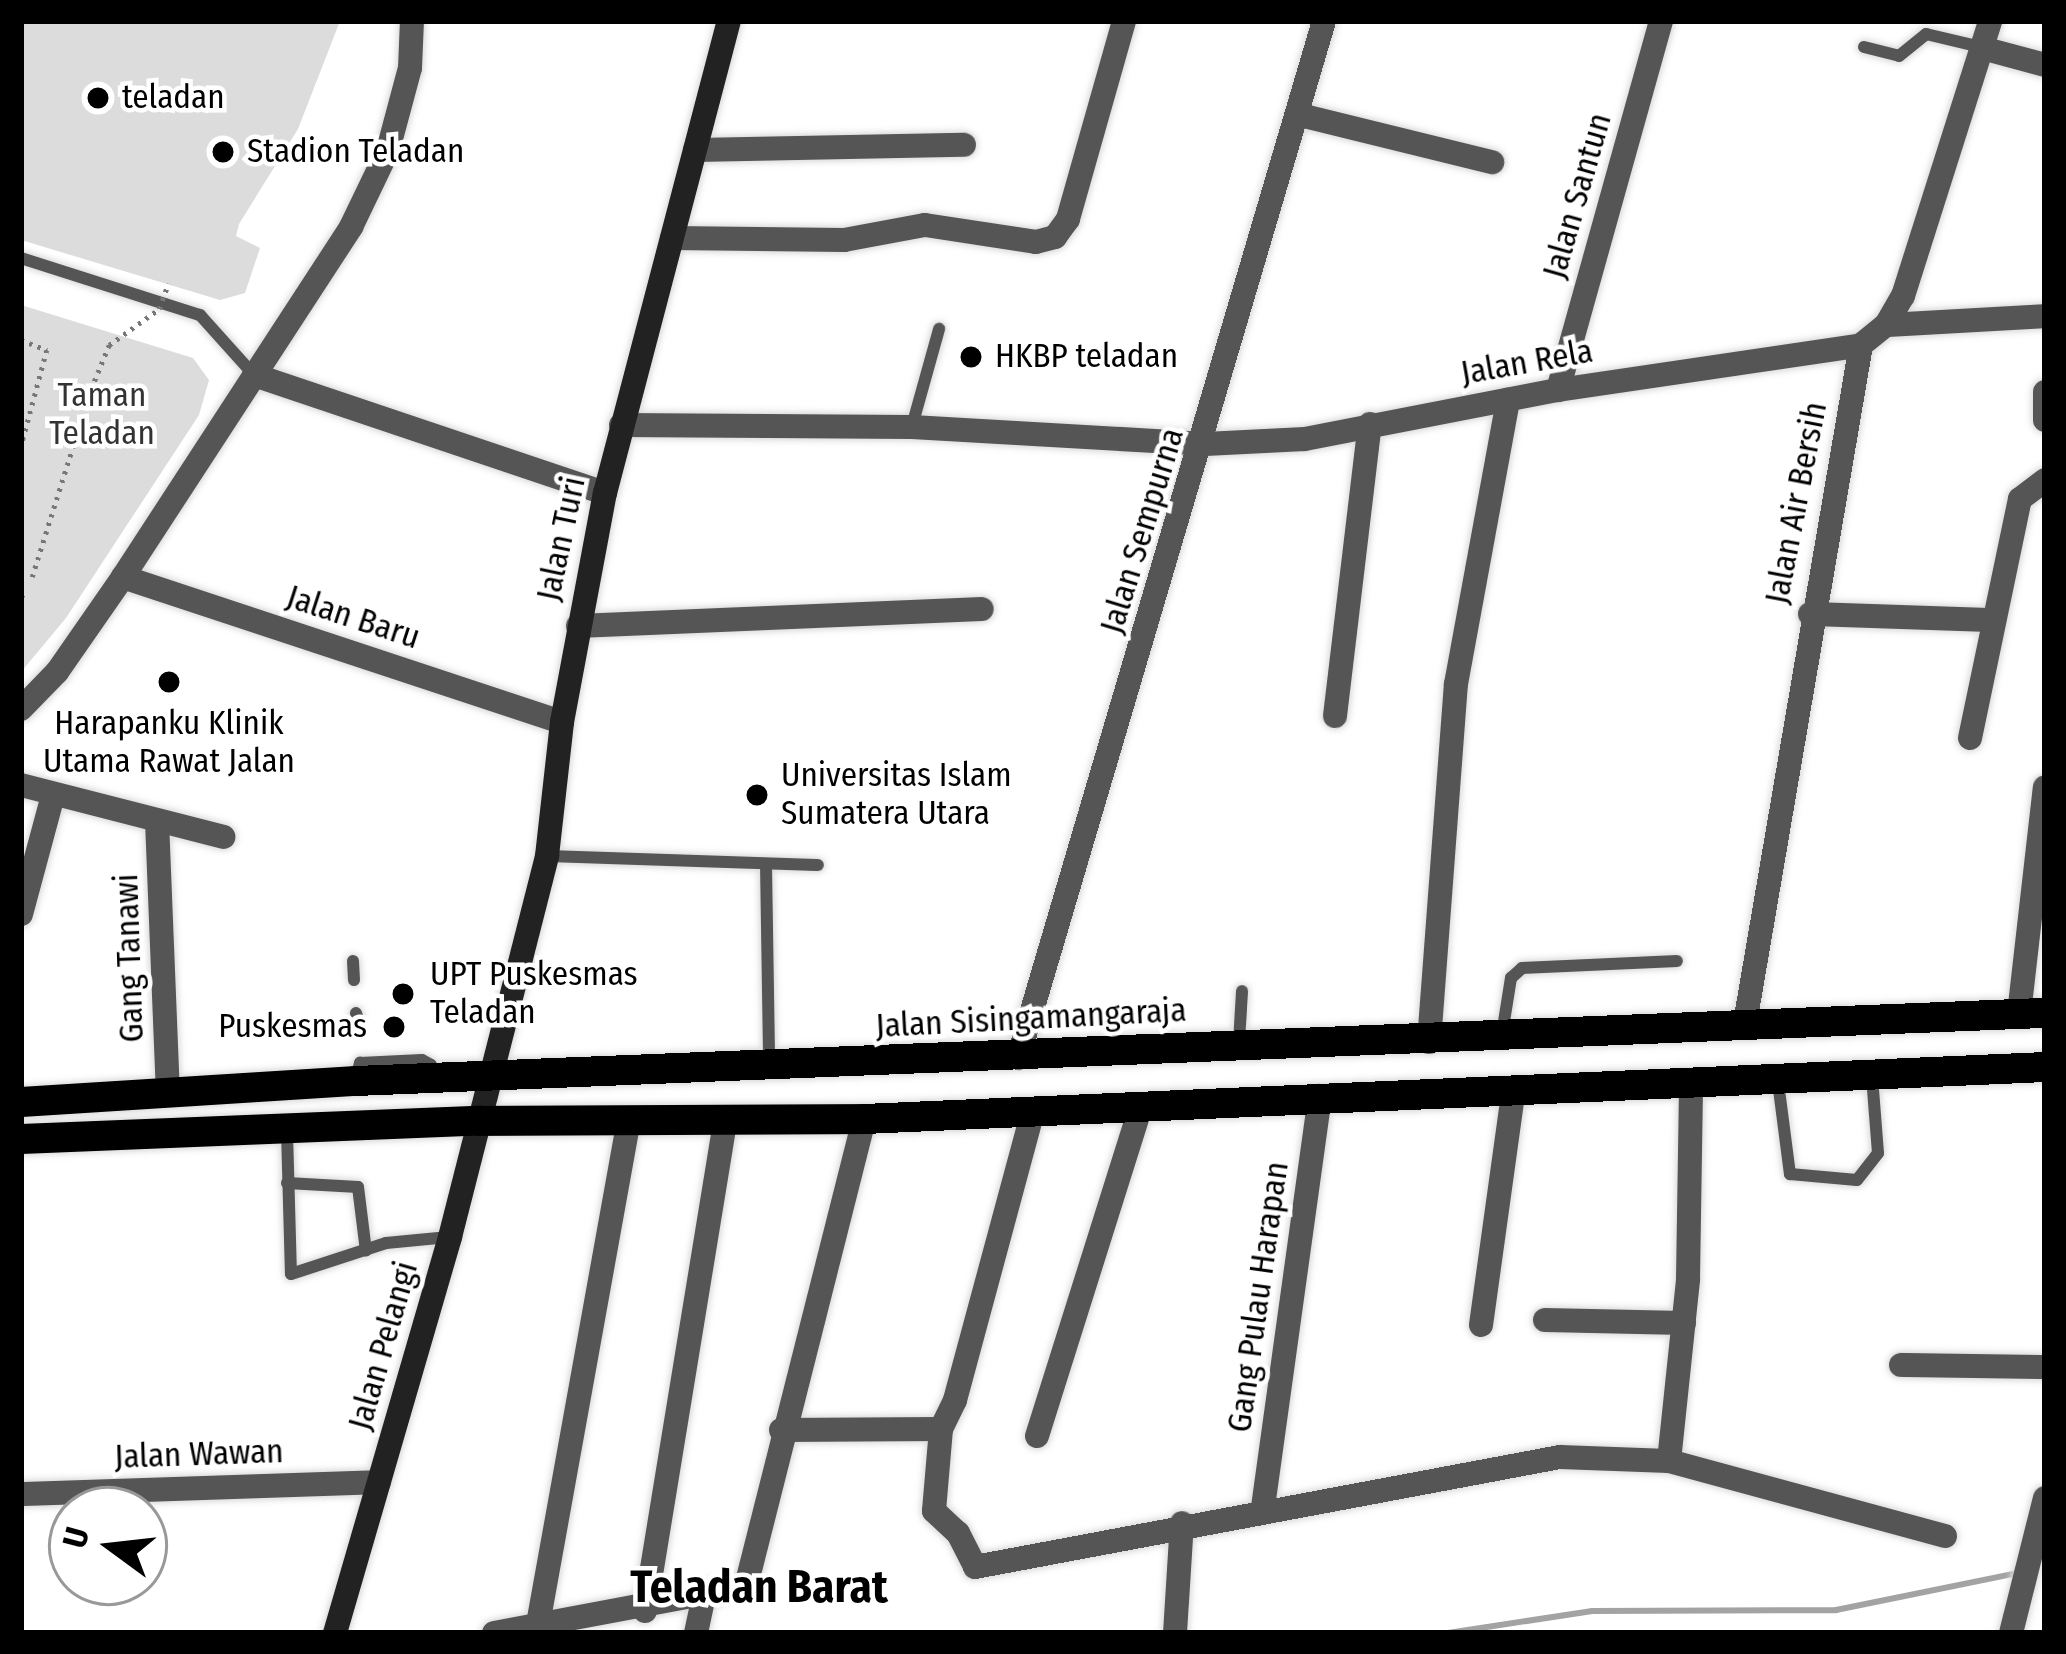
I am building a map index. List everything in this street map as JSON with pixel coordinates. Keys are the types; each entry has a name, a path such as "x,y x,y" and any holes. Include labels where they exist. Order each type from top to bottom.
{"main road":[{"name":"Jalan Turi","path":"490,1077 547,856 562,722 605,493 729,21"},
{"name":"Jalan Sisingamangaraja","path":"21,1102 168,1092 359,1068 419,1079 490,1077 2032,1014"},
{"path":"21,1138 479,1121 628,1125 864,1120 2045,1067"},
{"name":"Jalan Pelangi","path":"335,1633 450,1237 490,1077"}],"street":[{"path":"21,709 57,672 123,577 351,227 388,150 410,68 412,21"},
{"path":"672,238 844,240 925,225 1047,241 1068,219 1124,21"},
{"name":"Jalan Sempurna","path":"1018,1058 1205,443 1324,21"},
{"name":"Jalan Santun","path":"1558,390 1661,21"},
{"path":"1886,326 1990,21"},
{"path":"1982,48 2045,65"},
{"path":"1300,115 1492,162"},
{"path":"695,150 964,145"},
{"path":"1861,345 1886,326 2045,316"},
{"name":"Jalan Rela","path":"621,425 912,427 1205,443 1305,439 1558,390 1861,345"},
{"name":"Jalan Air Bersih","path":"1745,1023 1810,614 1861,345"},
{"path":"254,375 605,493"},
{"path":"2045,392 2045,420"},
{"path":"1429,1042 1456,684 1508,400"},
{"path":"1335,716 1370,424"},
{"path":"1970,738 2020,499 2045,480"},
{"name":"Jalan Baru","path":"123,577 562,722"},
{"path":"578,626 982,609"},
{"path":"1810,614 1992,620"},
{"path":"21,785 223,837"},
{"path":"2032,1014 2045,787"},
{"path":"21,914 53,795"},
{"name":"Gang Tanawi","path":"157,821 168,1092"},
{"path":"1669,1461 1684,1323 1691,1082"},
{"path":"1481,1324 1514,1088"},
{"name":"Gang Pulau Harapan","path":"1263,1508 1320,1096"},
{"path":"1037,1436 1141,1107"},
{"path":"1033,1111 941,1430 934,1511 958,1533 975,1568 1182,1522 1560,1457 1669,1461 1945,1536"},
{"path":"494,1633 645,1611 743,1588 864,1120"},
{"path":"645,1611 724,1121"},
{"path":"538,1624 628,1125"},
{"path":"1544,1320 1684,1323"},
{"path":"1901,1365 2045,1367"},
{"path":"781,1430 941,1430"},
{"name":"Jalan Wawan","path":"21,1494 379,1482"},
{"path":"2011,1633 2045,1498"},
{"path":"1175,1633 1182,1522"},
{"path":"696,1633 703,1600"}],"lane":[{"path":"1864,46 1899,56 1926,34 1982,48"},
{"path":"21,258 200,315 254,375"},
{"path":"912,427 918,381 932,368 939,329"},
{"path":"547,856 818,865"},
{"path":"766,864 770,1066"},
{"path":"353,961 354,980"},
{"path":"1502,1038 1506,996 1522,968 1677,962"},
{"path":"1239,1043 1242,991"},
{"path":"1778,1082 1790,1174 1857,1180 1879,1153 1872,1075"},
{"path":"286,1128 287,1271 297,1276 406,1238 450,1237"},
{"path":"287,1183 358,1187 367,1252"}],"path":[{"path":"84,406 109,345 159,308 168,284"},
{"path":"21,340 47,350 21,447"},
{"path":"32,577 74,443"},
{"path":"21,514 21,540"}],"green space":[{"name":"Stadion Teladan","path":"21,21 340,21 298,129 239,224 236,236 260,248 245,293 220,300 21,240"},
{"name":"Taman Teladan","path":"21,305 193,358 209,380 199,415 66,618 21,672"}],"waterway":[{"path":"1448,1633 1592,1611 1836,1610 2018,1573"}],"place":[{"name":"teladan","path":"98,98"},
{"name":"Stadion Teladan","path":"223,152"},
{"name":"HKBP teladan","path":"971,357"},
{"name":"Harapanku Klinik Utama Rawat Jalan","path":"169,682"},
{"name":"Universitas Islam Sumatera Utara","path":"757,795"},
{"name":"UPT Puskesmas Teladan","path":"403,994"},
{"name":"Puskesmas","path":"394,1027"}],"district":[{"name":"Teladan Barat","path":"759,1588"}]}
